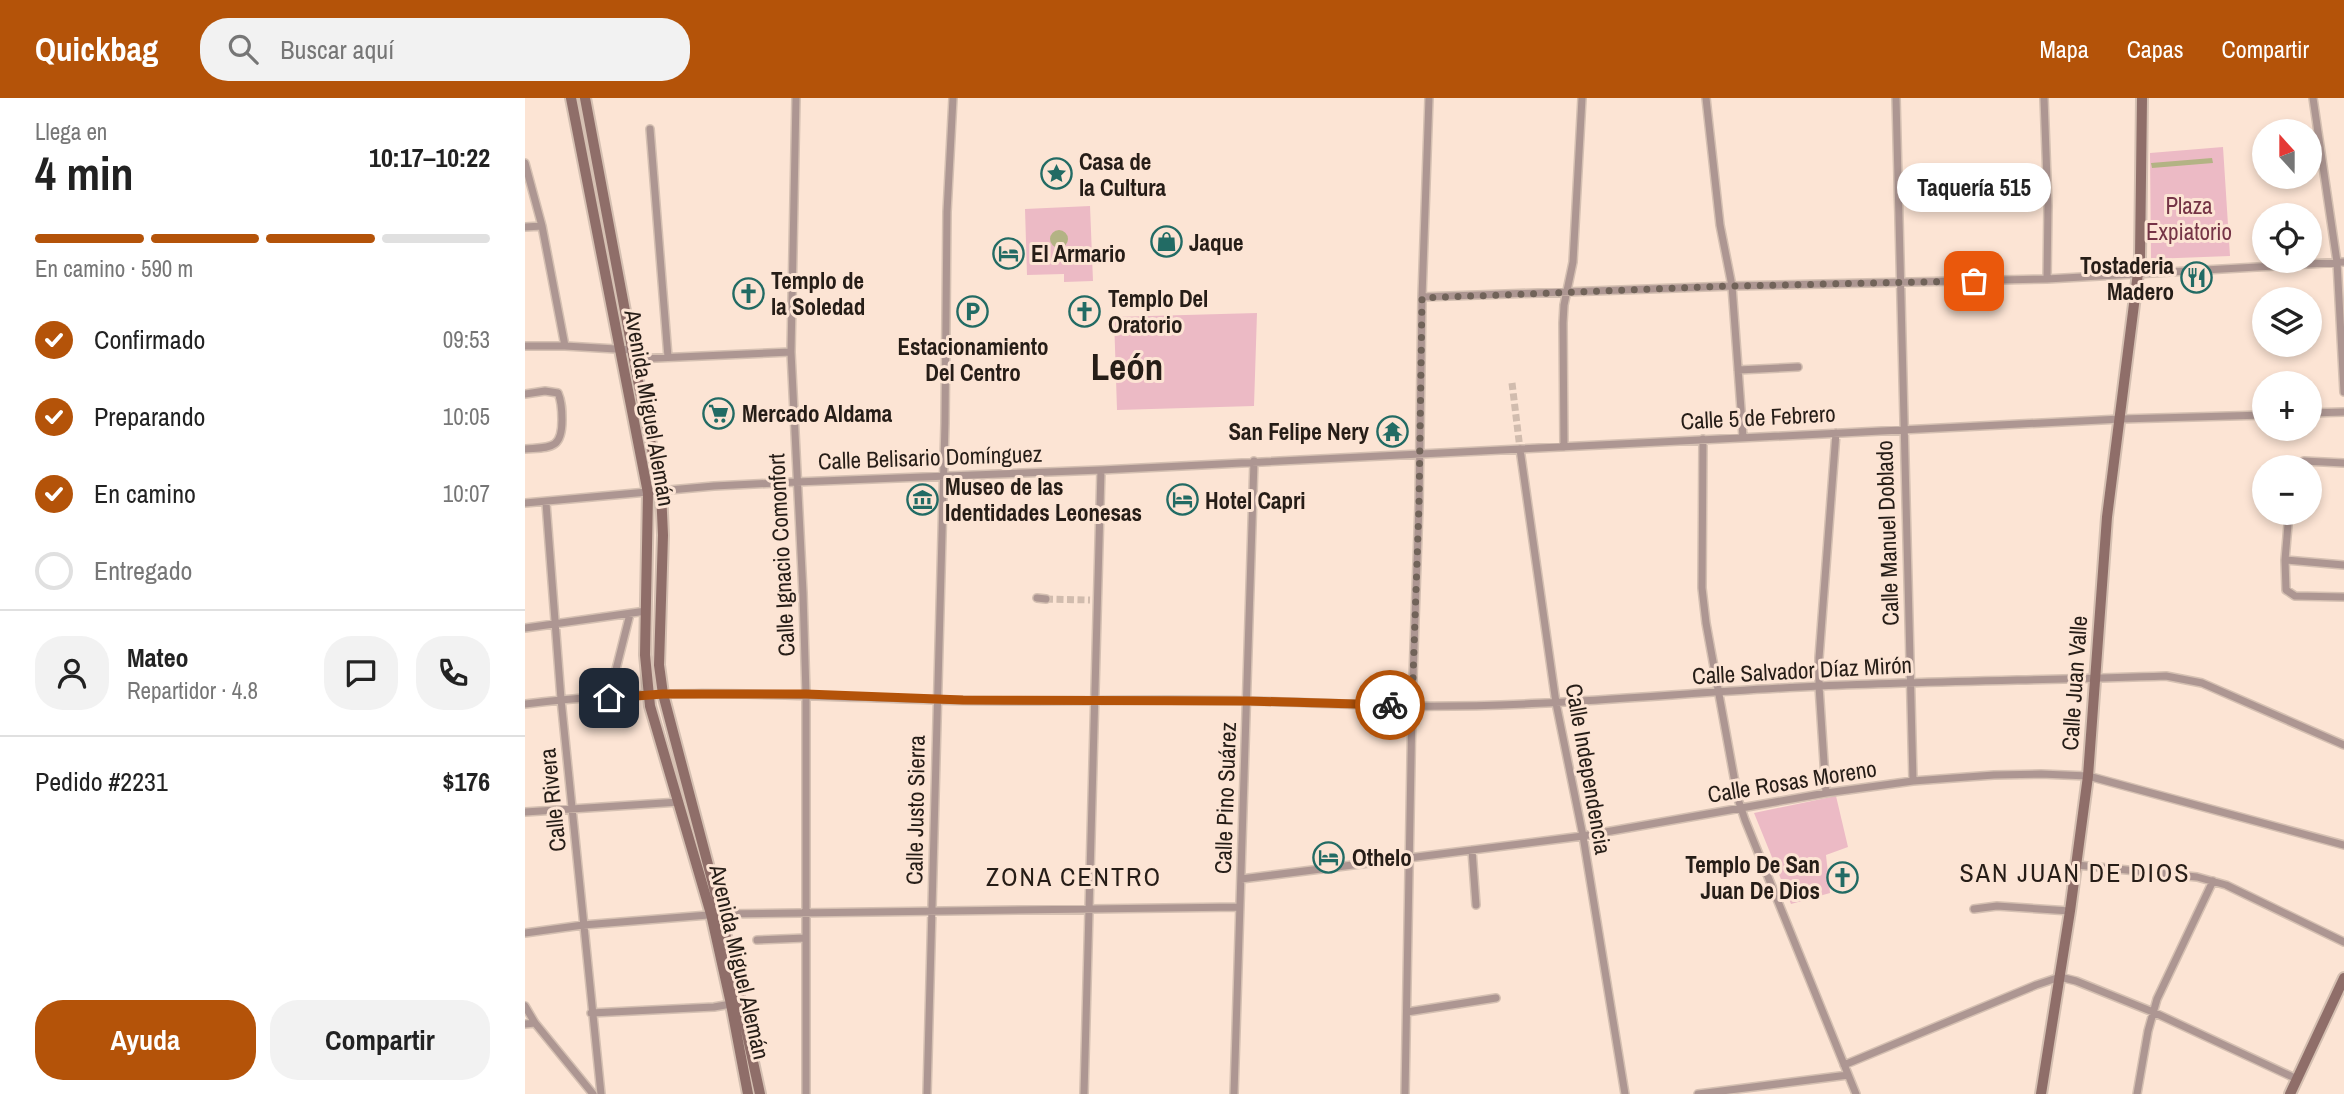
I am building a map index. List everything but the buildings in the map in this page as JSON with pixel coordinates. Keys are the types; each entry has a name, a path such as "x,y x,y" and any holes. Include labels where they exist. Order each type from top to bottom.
{"main road":[{"name":"Avenida Miguel Alemán","path":"571,98 648,493 645,655 648,695 678,802 716,914 748,1094"},
{"name":"Avenida Miguel Alemán","path":"585,98 661,491 663,535 659,665 663,694 759,1094"},
{"name":"Calle Juan Valle","path":"2041,1094 2077,865 2088,776 2107,517 2139,274 2142,98"},
{"path":"2290,1094 2344,978"}],"street":[{"name":"Calle Ignacio Comonfort","path":"796,98 791,352 806,694 806,1094"},
{"name":"Calle Justo Sierra","path":"927,1094 947,212 953,98"},
{"path":"1405,1094 1412,706 1429,98"},
{"path":"1564,447 1563,323 1573,262 1582,98"},
{"path":"1706,98 1720,225 1732,286 1743,437"},
{"name":"Calle Manuel Doblado","path":"1896,98 1913,781"},
{"path":"2044,98 2047,279"},
{"path":"2313,98 2340,262 2344,392"},
{"path":"650,129 668,357"},
{"path":"525,163 542,226 565,346"},
{"path":"525,227 542,226"},
{"path":"1422,298 1732,286 2047,279 2340,262"},
{"path":"525,346 620,349 633,354 668,357 791,352"},
{"path":"1738,370 1798,367"},
{"path":"525,394 545,391 558,393 561,399 562,427 561,438 554,444 525,449"},
{"path":"2322,413 2344,412"},
{"name":"Calle 5 de Febrero","path":"1254,461 2121,419 2252,415"},
{"path":"1826,793 1819,658 1836,433"},
{"path":"1703,439 1702,588 1717,693 1741,809 1856,1094"},
{"name":"Calle Independencia","path":"1520,449 1556,703 1583,836 1625,1094"},
{"name":"Calle Belisario Domínguez","path":"525,503 796,482 1254,461"},
{"name":"Calle Pino Suárez","path":"1234,1094 1254,461"},
{"path":"2322,462 2344,463"},
{"path":"1084,1094 1095,702 1094,600 1101,470"},
{"name":"Calle Rivera","path":"546,503 561,699 601,1094"},
{"path":"2288,525 2284,585 2290,594 2344,597"},
{"path":"2285,560 2344,565"},
{"path":"1037,598 1047,599"},
{"path":"525,628 646,611"},
{"path":"609,698 631,614"},
{"name":"Calle Salvador Díaz Mirón","path":"525,704 561,699 663,694 806,694 937,700 1248,701 1412,706 1556,703 1819,686 2166,676 2192,680 2218,689 2344,745"},
{"name":"Calle Rosas Moreno","path":"1241,879 1583,836 1826,793 1913,781 1994,775 2088,776 2344,845"},
{"path":"525,812 678,802"},
{"path":"1472,850 1476,905"},
{"path":"2077,865 2197,877 2213,881 2344,942"},
{"path":"2137,1094 2157,999 2213,881"},
{"path":"1974,909 1997,906 2070,911"},
{"path":"525,933 583,925 716,914 1239,907"},
{"path":"757,940 806,938"},
{"path":"1844,1065 2060,977 2153,1012 2297,1079"},
{"path":"1407,1012 1496,998"},
{"path":"591,1013 731,1004"},
{"path":"525,1006 535,1023 593,1094"},
{"path":"525,1024 535,1023"},
{"path":"1698,1094 1848,1075"}],"green space":[{"name":"Plaza Expiatorio","path":"2223,147 2230,256 2151,259 2150,153"},
{"path":"1090,206 1093,281 1064,282 1064,274 1027,275 1025,209"},
{"path":"1257,313 1254,406 1117,410 1114,317"},
{"path":"1836,796 1848,847 1826,855 1830,893 1791,904 1754,813"}],"shaded area":[{"path":"2212,158 2213,163 2152,168 2151,163"},
{"path":"1059,230 1065,233 1068,239 1065,245 1059,248 1053,245 1050,239 1053,233"}],"tunnel":[{"path":"1512,383 1520,449"},
{"path":"1046,599 1090,600"}],"way so far":[{"path":"1390,705 1412,706 1422,298 1732,286 1974,281"}],"place":[{"name":"Casa de la Cultura","path":"1056,174"},
{"name":"Jaque","path":"1166,242"},
{"name":"El Armario","path":"1008,253"},
{"name":"Tostaderia Madero","path":"2197,278"},
{"name":"Taquería 515","path":"1974,281"},
{"name":"Templo de la Soledad","path":"748,293"},
{"name":"Templo Del Oratorio","path":"1085,311"},
{"name":"Estacionamiento Del Centro","path":"973,312"},
{"name":"Mercado Aldama","path":"719,413"},
{"name":"San Felipe Nery","path":"1392,431"},
{"name":"Museo de las Identidades Leonesas","path":"922,499"},
{"name":"Hotel Capri","path":"1182,500"},
{"name":"Othelo","path":"1329,857"},
{"name":"Templo De San Juan De Dios","path":"1843,877"}],"district":[{"name":"León","path":"1127,367"},
{"name":"SAN JUAN DE DIOS","path":"2075,872"},
{"name":"ZONA CENTRO","path":"1074,876"}],"route":[{"path":"609,698 663,694 806,694 963,700 1248,701 1390,705"}]}
